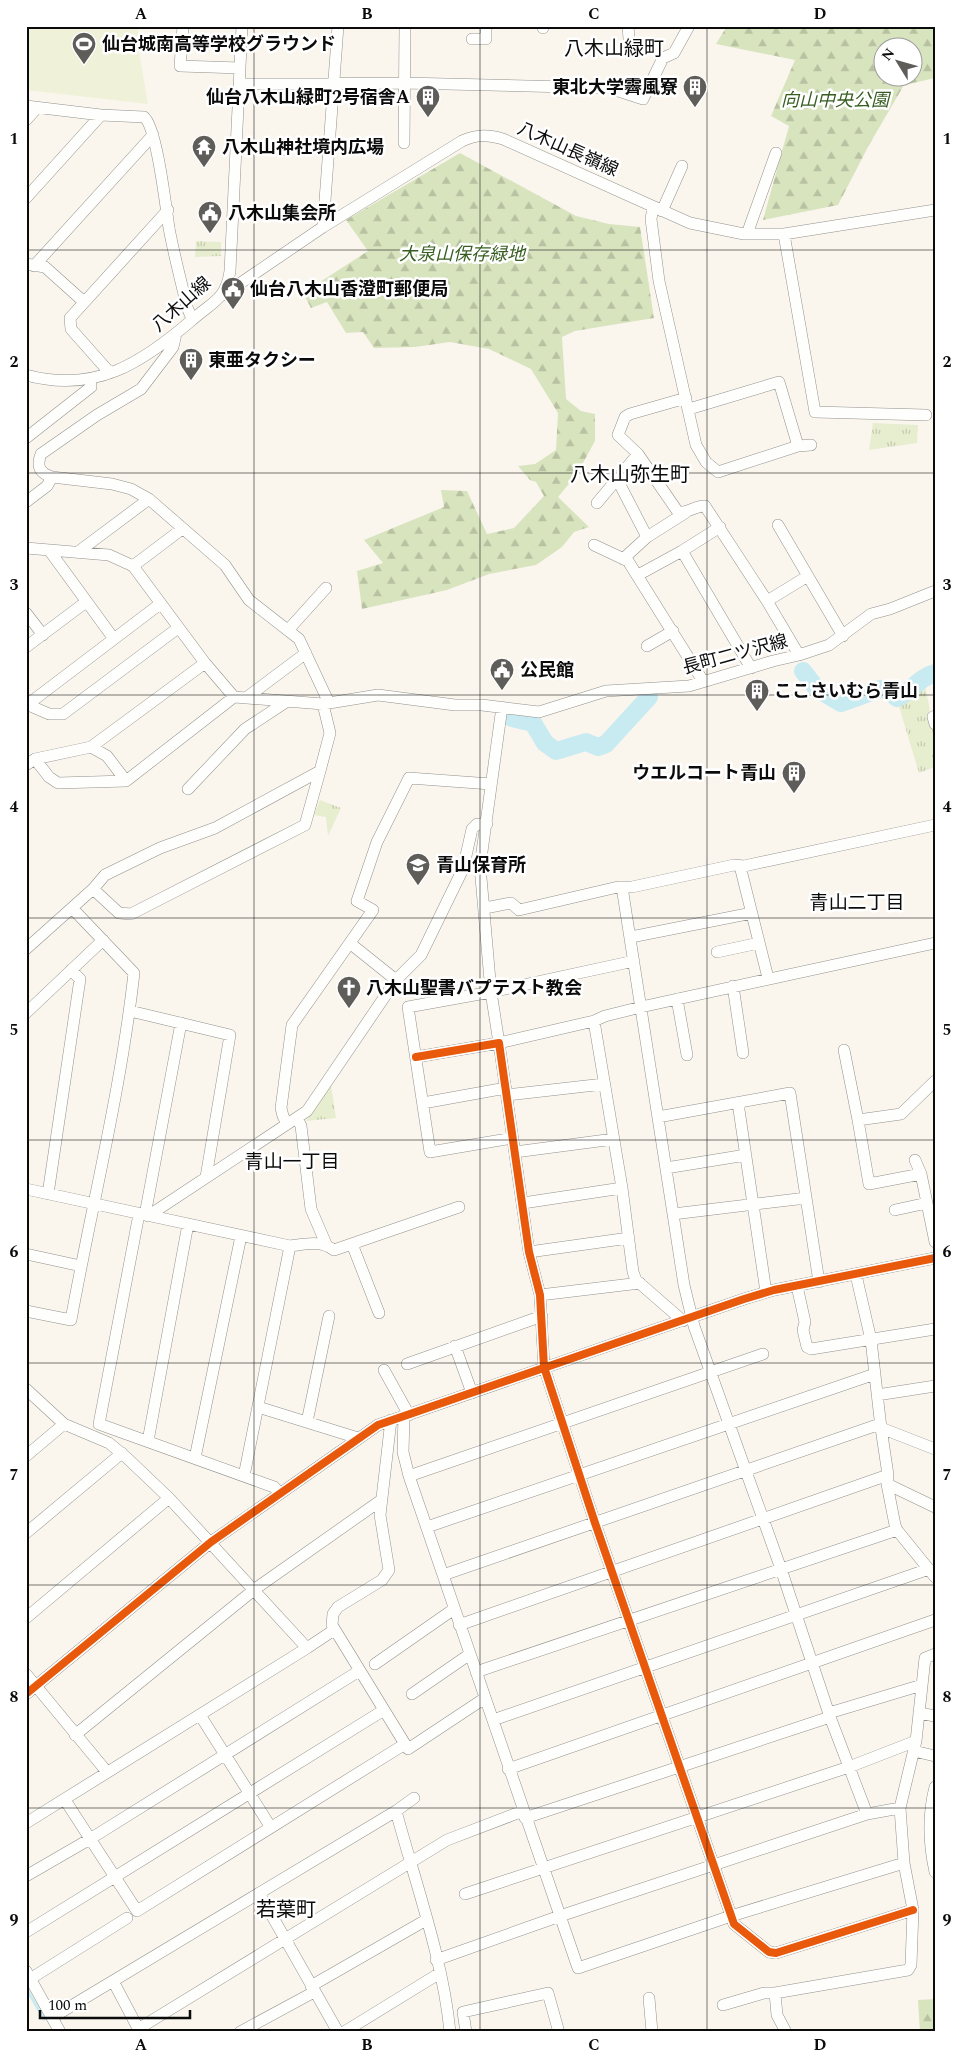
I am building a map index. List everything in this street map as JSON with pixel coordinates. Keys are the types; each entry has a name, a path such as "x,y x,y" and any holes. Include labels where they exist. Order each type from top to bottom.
{"street":[{"path":"183,26 180,66 240,68"},
{"name":"八木山線","path":"26,375 54,381 90,379 135,363 176,334 223,295 230,271 242,26"},
{"path":"323,228 338,26"},
{"path":"404,143 405,26"},
{"path":"472,39 486,39 486,26"},
{"path":"628,26 630,51"},
{"path":"239,84 404,83 609,88 643,98 663,58 674,53 689,26"},
{"path":"26,120 32,107 101,115 144,116 147,119 153,135 168,210 169,228 187,307 192,319"},
{"path":"26,198 101,115"},
{"path":"30,265 153,135"},
{"name":"八木山長嶺線","path":"223,295 323,228 462,141 471,137 487,135 504,139 690,223 747,234 784,234 935,210"},
{"path":"236,147 286,150"},
{"path":"747,234 776,153"},
{"path":"682,166 651,218 658,281 696,445 706,462 718,472 798,446 810,445"},
{"path":"110,373 71,329 70,318 168,210"},
{"path":"784,234 815,412 926,415"},
{"path":"30,265 46,267 84,302"},
{"path":"93,889 119,913 131,914 305,825 330,733 326,703 299,639 289,629 249,600 225,564 149,499 131,489 112,484 52,477 44,474 39,469 38,462 41,454 97,415 141,389 173,347 176,334"},
{"path":"26,438 91,387 90,379"},
{"path":"689,409 779,382 798,446"},
{"path":"684,513 678,512 638,454 618,435 625,417 630,414 686,398"},
{"path":"598,502 638,454"},
{"path":"26,511 29,509 26,504 46,486 52,477"},
{"path":"617,479 647,537"},
{"path":"78,552 149,499"},
{"path":"622,559 647,537 684,513 699,505 705,506 767,601 799,655"},
{"path":"778,525 843,636"},
{"path":"638,575 682,551 720,527"},
{"path":"133,566 182,529"},
{"path":"594,545 628,561 703,681"},
{"path":"26,548 109,555 133,566 178,628 234,697 126,781 58,783 31,762"},
{"path":"49,550 114,639"},
{"path":"682,551 751,668"},
{"path":"767,601 808,576"},
{"path":"289,629 326,588"},
{"name":"長町二ツ沢線","path":"234,697 286,702 326,703 378,695 454,705 502,707 539,712 606,691 689,686 799,655 829,645 871,614 890,610 935,591"},
{"path":"26,647 86,602"},
{"path":"27,705 160,604"},
{"path":"26,613 43,635"},
{"path":"27,705 49,714 63,714 178,628"},
{"path":"647,646 673,631"},
{"path":"246,698 306,653"},
{"path":"31,762 91,747 205,662"},
{"path":"188,789 245,729 286,702"},
{"path":"502,707 480,866 491,992 529,1252 540,1295 544,1367 595,1523 734,1924 769,1952 776,1953 913,1910"},
{"path":"935,716 933,717 935,724"},
{"path":"91,747 107,756 126,781"},
{"path":"26,949 93,889 105,875 160,848 216,828 320,771"},
{"path":"326,1244 311,1210 301,1126 283,1116 281,1108 292,1025 313,992 351,944 373,910 357,901 377,842 409,778 491,784"},
{"path":"144,1215 307,1111 396,980 421,955 463,869 472,829 477,824 487,824"},
{"path":"485,908 511,903 519,910 622,887 632,887 734,865 740,866 935,825"},
{"path":"740,866 768,978"},
{"path":"622,887 688,1319 711,1370 781,1569 829,1715 868,1814"},
{"path":"26,1311 71,1320 130,1011 134,973 72,908"},
{"path":"631,936 752,913"},
{"path":"26,1013 103,940"},
{"path":"717,952 759,943"},
{"path":"416,1057 499,1043 594,1021 640,1007 935,943"},
{"path":"351,944 396,980"},
{"path":"513,1138 430,1152 408,1007 491,992 634,961"},
{"path":"48,1194 80,979 71,970"},
{"path":"734,986 743,1053"},
{"path":"677,999 687,1055"},
{"path":"130,1011 230,1035 206,1177"},
{"path":"594,1021 622,1188 633,1272 640,1284 688,1319"},
{"path":"181,1023 144,1215 99,1424 274,1487 280,1493"},
{"path":"844,1050 869,1184 921,1174"},
{"path":"858,1120 900,1114 935,1082"},
{"path":"423,1103 507,1092 604,1084"},
{"path":"658,1117 790,1094 819,1282"},
{"path":"738,1103 766,1292"},
{"path":"515,1152 614,1139"},
{"path":"666,1168 746,1155"},
{"path":"915,1160 921,1174 935,1242"},
{"path":"522,1202 622,1188"},
{"path":"26,1189 290,1246 319,1243 326,1244 334,1250 459,1207"},
{"path":"673,1214 806,1198"},
{"path":"895,1210 927,1203"},
{"path":"148,1442 188,1224"},
{"path":"194,1458 241,1236"},
{"path":"529,1252 628,1238"},
{"path":"352,1244 379,1313"},
{"path":"244,1476 290,1246"},
{"path":"26,1254 81,1266"},
{"path":"31,1690 211,1542 378,1425 766,1292 935,1258"},
{"path":"493,1720 796,1615 878,1588 932,1573 897,1530 888,1480 871,1340 856,1275"},
{"path":"540,1295 640,1284"},
{"path":"797,1286 805,1322 803,1330 807,1347 811,1349 935,1329"},
{"path":"307,1422 329,1316"},
{"path":"407,1364 542,1316"},
{"path":"455,1346 472,1393"},
{"path":"409,1476 711,1370 762,1354"},
{"path":"384,1370 407,1416 403,1452 409,1476 542,1868 578,1968 731,1916 904,1862"},
{"path":"427,1527 729,1422 875,1374"},
{"path":"877,1395 935,1386"},
{"path":"26,1389 64,1424 109,1443 122,1453 211,1542 307,1648"},
{"path":"258,1407 358,1438"},
{"path":"391,1420 380,1501 380,1515 389,1570 382,1580 338,1607 333,1614 332,1625 408,1749 485,1698"},
{"path":"26,1456 64,1424"},
{"path":"443,1575 746,1470 881,1426 935,1449"},
{"path":"26,1534 122,1453"},
{"path":"459,1625 612,1571 888,1480 935,1507"},
{"path":"26,1618 169,1498"},
{"path":"75,1735 255,1589 380,1501"},
{"path":"476,1672 630,1622 897,1530"},
{"path":"375,1664 454,1609"},
{"path":"508,1769 935,1620"},
{"path":"26,1823 334,1630"},
{"path":"412,1694 470,1654"},
{"path":"723,2005 764,1993 775,1993 908,1970 911,1965 913,1910 904,1862 900,1808 915,1746 925,1658 935,1654"},
{"path":"26,1876 90,1840 359,1671"},
{"path":"26,1674 31,1690 75,1735 107,1772"},
{"path":"113,1981 139,2030 447,1840 524,1814 680,1767 922,1685"},
{"path":"26,1932 384,1710"},
{"path":"919,1713 935,1716"},
{"path":"200,1715 270,1826"},
{"path":"64,1800 137,1911 270,1826 405,1744"},
{"path":"465,1894 915,1746 935,1756"},
{"path":"935,1787 930,1818 931,1856 935,1872"},
{"path":"53,2018 396,1811 414,1798"},
{"path":"436,1960 560,1916 868,1814 900,1808"},
{"path":"396,1811 440,1973 448,2007 450,2032"},
{"path":"259,1894 338,2032"},
{"path":"60,2032 28,1975 127,1918"},
{"path":"240,2032 426,1920"},
{"path":"344,2032 440,1973"},
{"path":"466,2032 463,2012 548,1993 558,2029"},
{"path":"775,1993 777,2015 786,2032"},
{"path":"649,1998 652,2032"}],"green space":[{"name":"仙台城南高等学校グラウンド","path":"26,26 139,26 137,40 148,104 26,90"},
{"name":"向山中央公園","path":"727,26 935,26 935,78 924,80 924,38 874,38 874,88 902,88 869,145 838,205 763,220 789,126 771,116 795,60 716,44"},
{"name":"大泉山保存緑地","path":"460,153 576,216 609,224 640,227 654,318 575,331 562,337 566,399 581,411 595,414 595,441 577,474 558,497 589,527 574,532 562,547 536,565 489,574 447,590 362,609 357,571 383,563 364,540 444,507 441,490 467,491 487,534 514,528 544,496 536,482 530,480 518,466 535,464 556,450 558,413 531,369 489,349 450,342 415,347 374,348 363,332 346,333 327,302 311,308 303,293 368,251 346,220"},
{"path":"196,241 221,242 221,256 195,257"},
{"path":"873,423 918,425 917,443 869,450"},
{"path":"925,686 935,735 935,767 919,773 898,703"},
{"path":"320,800 341,808 328,836 326,817 314,815"},
{"path":"331,1085 336,1118 306,1121"},
{"path":"935,1999 935,2032 920,2032 918,2000"}],"waterway":[{"path":"803,671 817,689 841,703 880,689 887,689 897,698 935,673"},
{"path":"512,718 533,723 545,743 556,751 586,742 598,747 606,744 649,697"},
{"path":"26,1988 44,2019"}],"cycle path":[{"path":"416,1057 499,1043 529,1252 540,1295 544,1367 595,1523 734,1924 769,1952 776,1953 913,1910"},
{"path":"26,1694 211,1542 378,1425 774,1290 935,1258"}],"place":[{"name":"仙台城南高等学校グラウンド","path":"84,65"},
{"name":"東北大学霽風寮","path":"695,108"},
{"name":"仙台八木山緑町2号宿舎A","path":"428,118"},
{"name":"八木山神社境内広場","path":"204,168"},
{"name":"八木山集会所","path":"210,234"},
{"name":"仙台八木山香澄町郵便局","path":"233,310"},
{"name":"東亜タクシー","path":"191,381"},
{"name":"公民館","path":"502,691"},
{"name":"ここさいむら青山","path":"757,712"},
{"name":"ウエルコート青山","path":"794,794"},
{"name":"青山保育所","path":"418,886"},
{"name":"八木山聖書バプテスト教会","path":"349,1009"}],"district":[{"name":"八木山緑町","path":"614,48"},
{"name":"八木山弥生町","path":"630,474"},
{"name":"青山二丁目","path":"857,902"},
{"name":"青山一丁目","path":"292,1161"},
{"name":"若葉町","path":"286,1909"}]}
